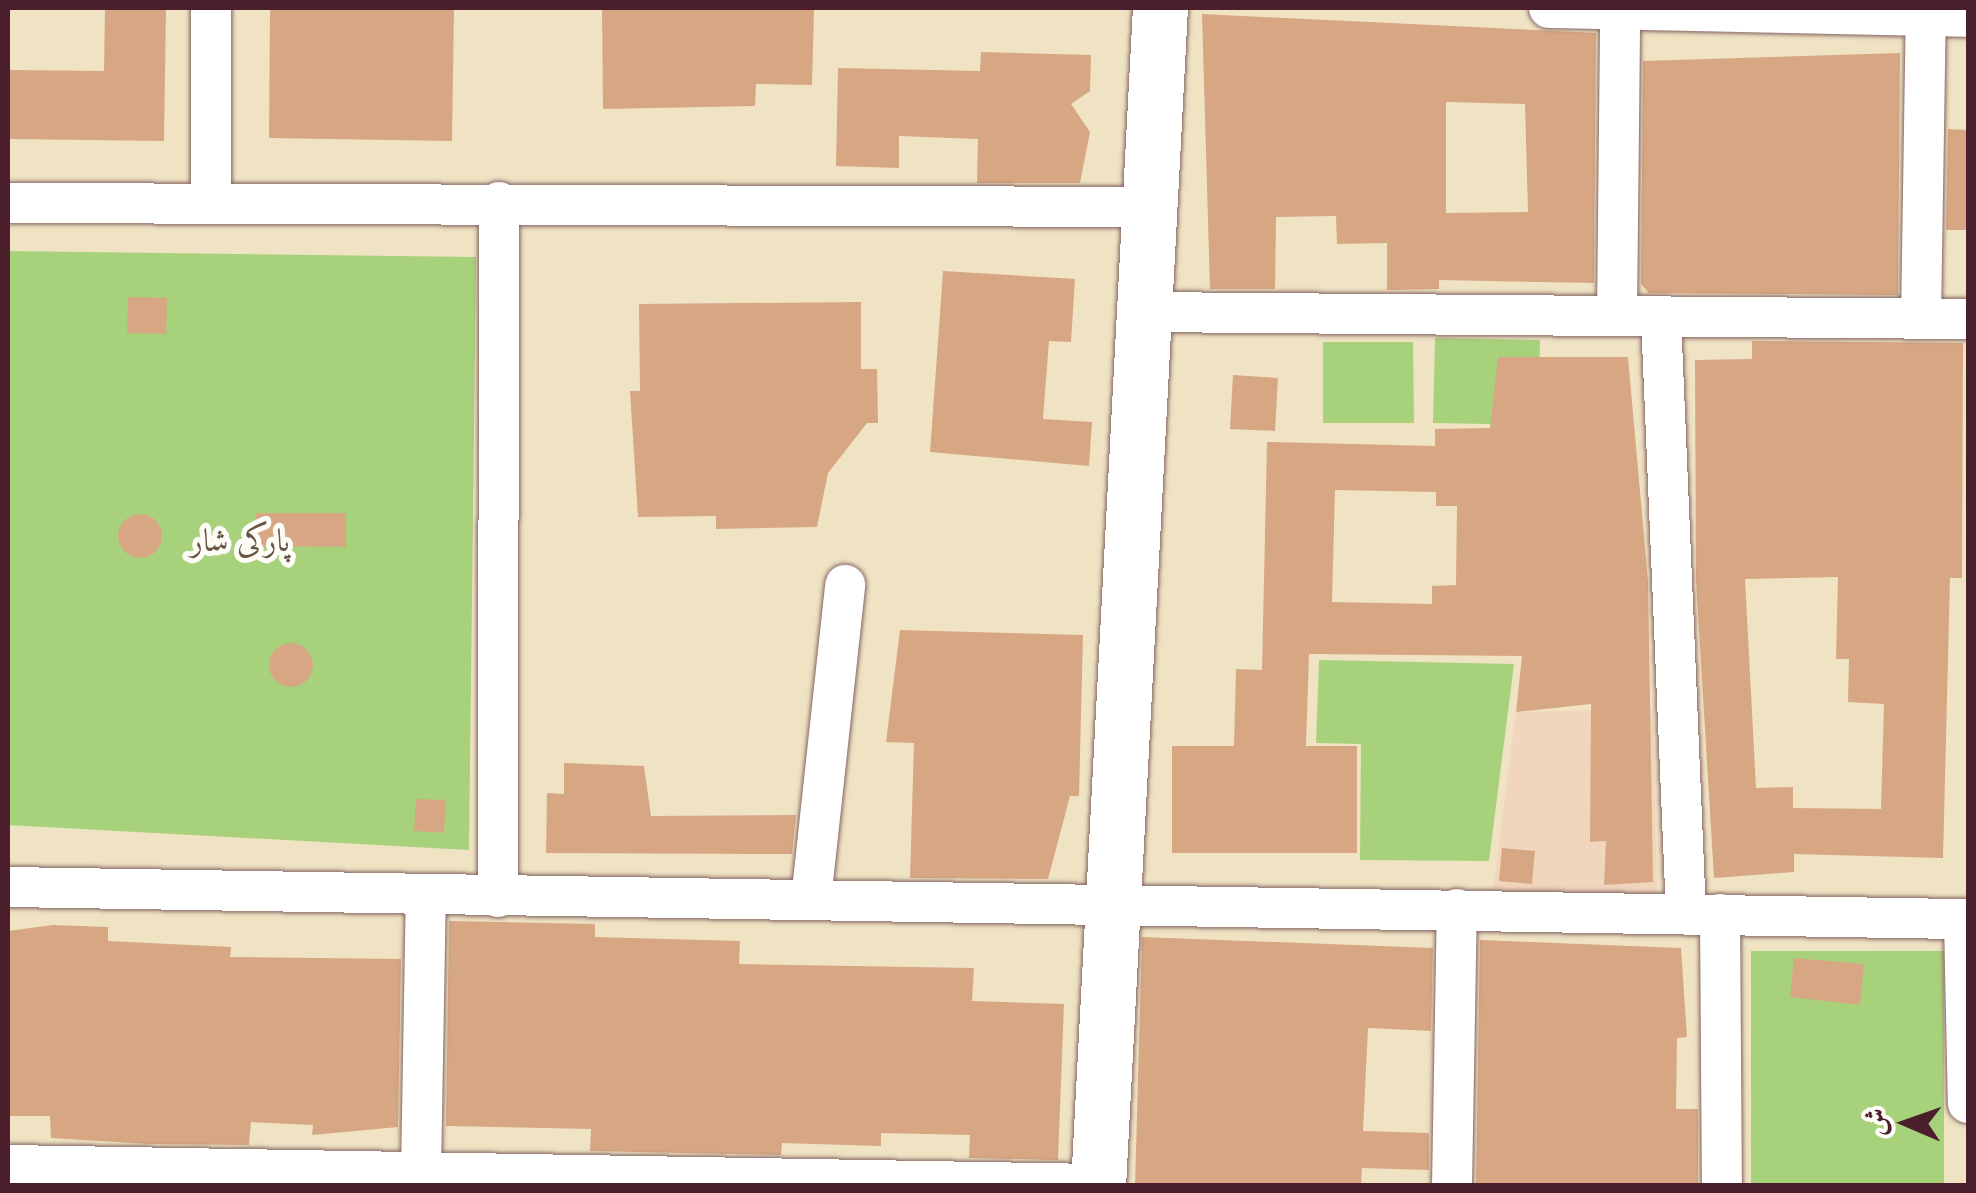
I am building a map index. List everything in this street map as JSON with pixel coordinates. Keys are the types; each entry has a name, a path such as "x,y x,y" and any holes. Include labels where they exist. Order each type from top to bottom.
{"street":[{"path":"211,8 211,203"},
{"path":"8,1165 154,1177 1098,1185 1160,8"},
{"path":"1548,8 1952,14 1921,318"},
{"path":"1617,316 1620,9"},
{"path":"498,897 499,202"},
{"path":"8,203 1149,207"},
{"path":"1143,312 1968,319"},
{"path":"1661,316 1722,1186"},
{"path":"811,900 844,586"},
{"path":"8,887 498,897 1112,902 1966,919 1968,1103"},
{"path":"405,1177 426,896"},
{"path":"1452,1186 1457,909"}],"shaded area":[{"path":"1653,709 1657,903 1492,897 1516,712"}],"green space":[{"name":"پاركى شار","path":"8,251 476,257 469,850 8,825"},
{"path":"1435,338 1540,340 1538,425 1433,423"},
{"path":"1323,342 1413,342 1414,423 1323,423"},
{"path":"1319,660 1514,664 1489,861 1360,860 1361,744 1316,743"},
{"path":"1751,951 1944,951 1944,1185 1751,1186"}],"building":[{"path":"105,8 166,8 164,141 8,139 8,70 104,71"},
{"path":"270,8 454,8 452,141 269,138"},
{"path":"602,8 814,10 812,85 756,84 755,106 603,109"},
{"path":"1202,14 1596,33 1594,283 1439,280 1439,289 1387,290 1387,243 1337,244 1336,216 1276,217 1275,289 1210,289","holes":["1446,102 1525,104 1528,212 1446,213"]},
{"path":"981,52 1091,55 1090,91 1071,104 1090,132 1080,183 977,183 978,139 899,136 899,168 836,166 838,68 980,71"},
{"path":"1900,53 1898,295 1649,293 1641,284 1643,61"},
{"path":"1948,129 1968,130 1968,230 1946,230"},
{"path":"943,271 1075,279 1071,342 1049,341 1043,419 1092,422 1089,466 930,452"},
{"path":"128,297 167,298 166,334 127,333"},
{"path":"861,302 861,369 877,369 878,423 867,423 828,473 817,527 716,529 716,516 638,517 630,391 640,391 639,304"},
{"path":"1752,341 1963,343 1962,578 1950,578 1943,858 1794,854 1794,872 1714,878 1696,580 1695,360 1752,359","holes":["1838,577 1836,659 1849,659 1848,702 1884,704 1881,809 1793,808 1793,787 1756,788 1745,579"]},
{"path":"1498,357 1628,357 1648,581 1653,882 1604,885 1606,841 1590,842 1591,704 1516,712 1522,656 1309,654 1306,746 1357,746 1357,853 1172,853 1172,746 1234,746 1236,669 1262,670 1267,442 1435,446 1435,429 1490,428","holes":["1335,490 1436,492 1436,506 1457,506 1456,585 1432,586 1432,604 1332,602"]},
{"path":"1233,375 1278,378 1275,431 1230,429"},
{"path":"256,513 346,513 346,547 256,546"},
{"path":"140,514 156,520 162,536 156,552 140,558 124,552 118,536 124,520"},
{"path":"900,630 1083,635 1079,796 1070,796 1048,879 910,878 914,743 886,742"},
{"path":"291,643 306,650 313,665 306,680 291,687 276,680 269,665 276,650"},
{"path":"564,763 644,766 651,816 796,815 792,854 546,853 547,793 564,794"},
{"path":"416,799 446,800 444,833 414,831"},
{"path":"1502,848 1535,851 1532,884 1499,881"},
{"path":"449,921 595,924 595,937 740,941 739,964 974,968 972,1001 1064,1004 1058,1160 969,1158 970,1135 881,1133 881,1146 782,1143 781,1155 590,1151 591,1129 446,1126"},
{"path":"53,925 108,927 108,941 231,947 230,957 401,959 398,1127 312,1135 313,1125 251,1122 249,1145 150,1144 51,1138 50,1116 8,1116 8,931"},
{"path":"1142,937 1433,948 1431,1031 1368,1028 1363,1131 1429,1133 1429,1170 1362,1168 1361,1184 1135,1186"},
{"path":"1480,940 1681,948 1687,1037 1677,1038 1676,1109 1698,1109 1698,1186 1476,1186"},
{"path":"1794,958 1864,964 1860,1005 1790,997"}]}
